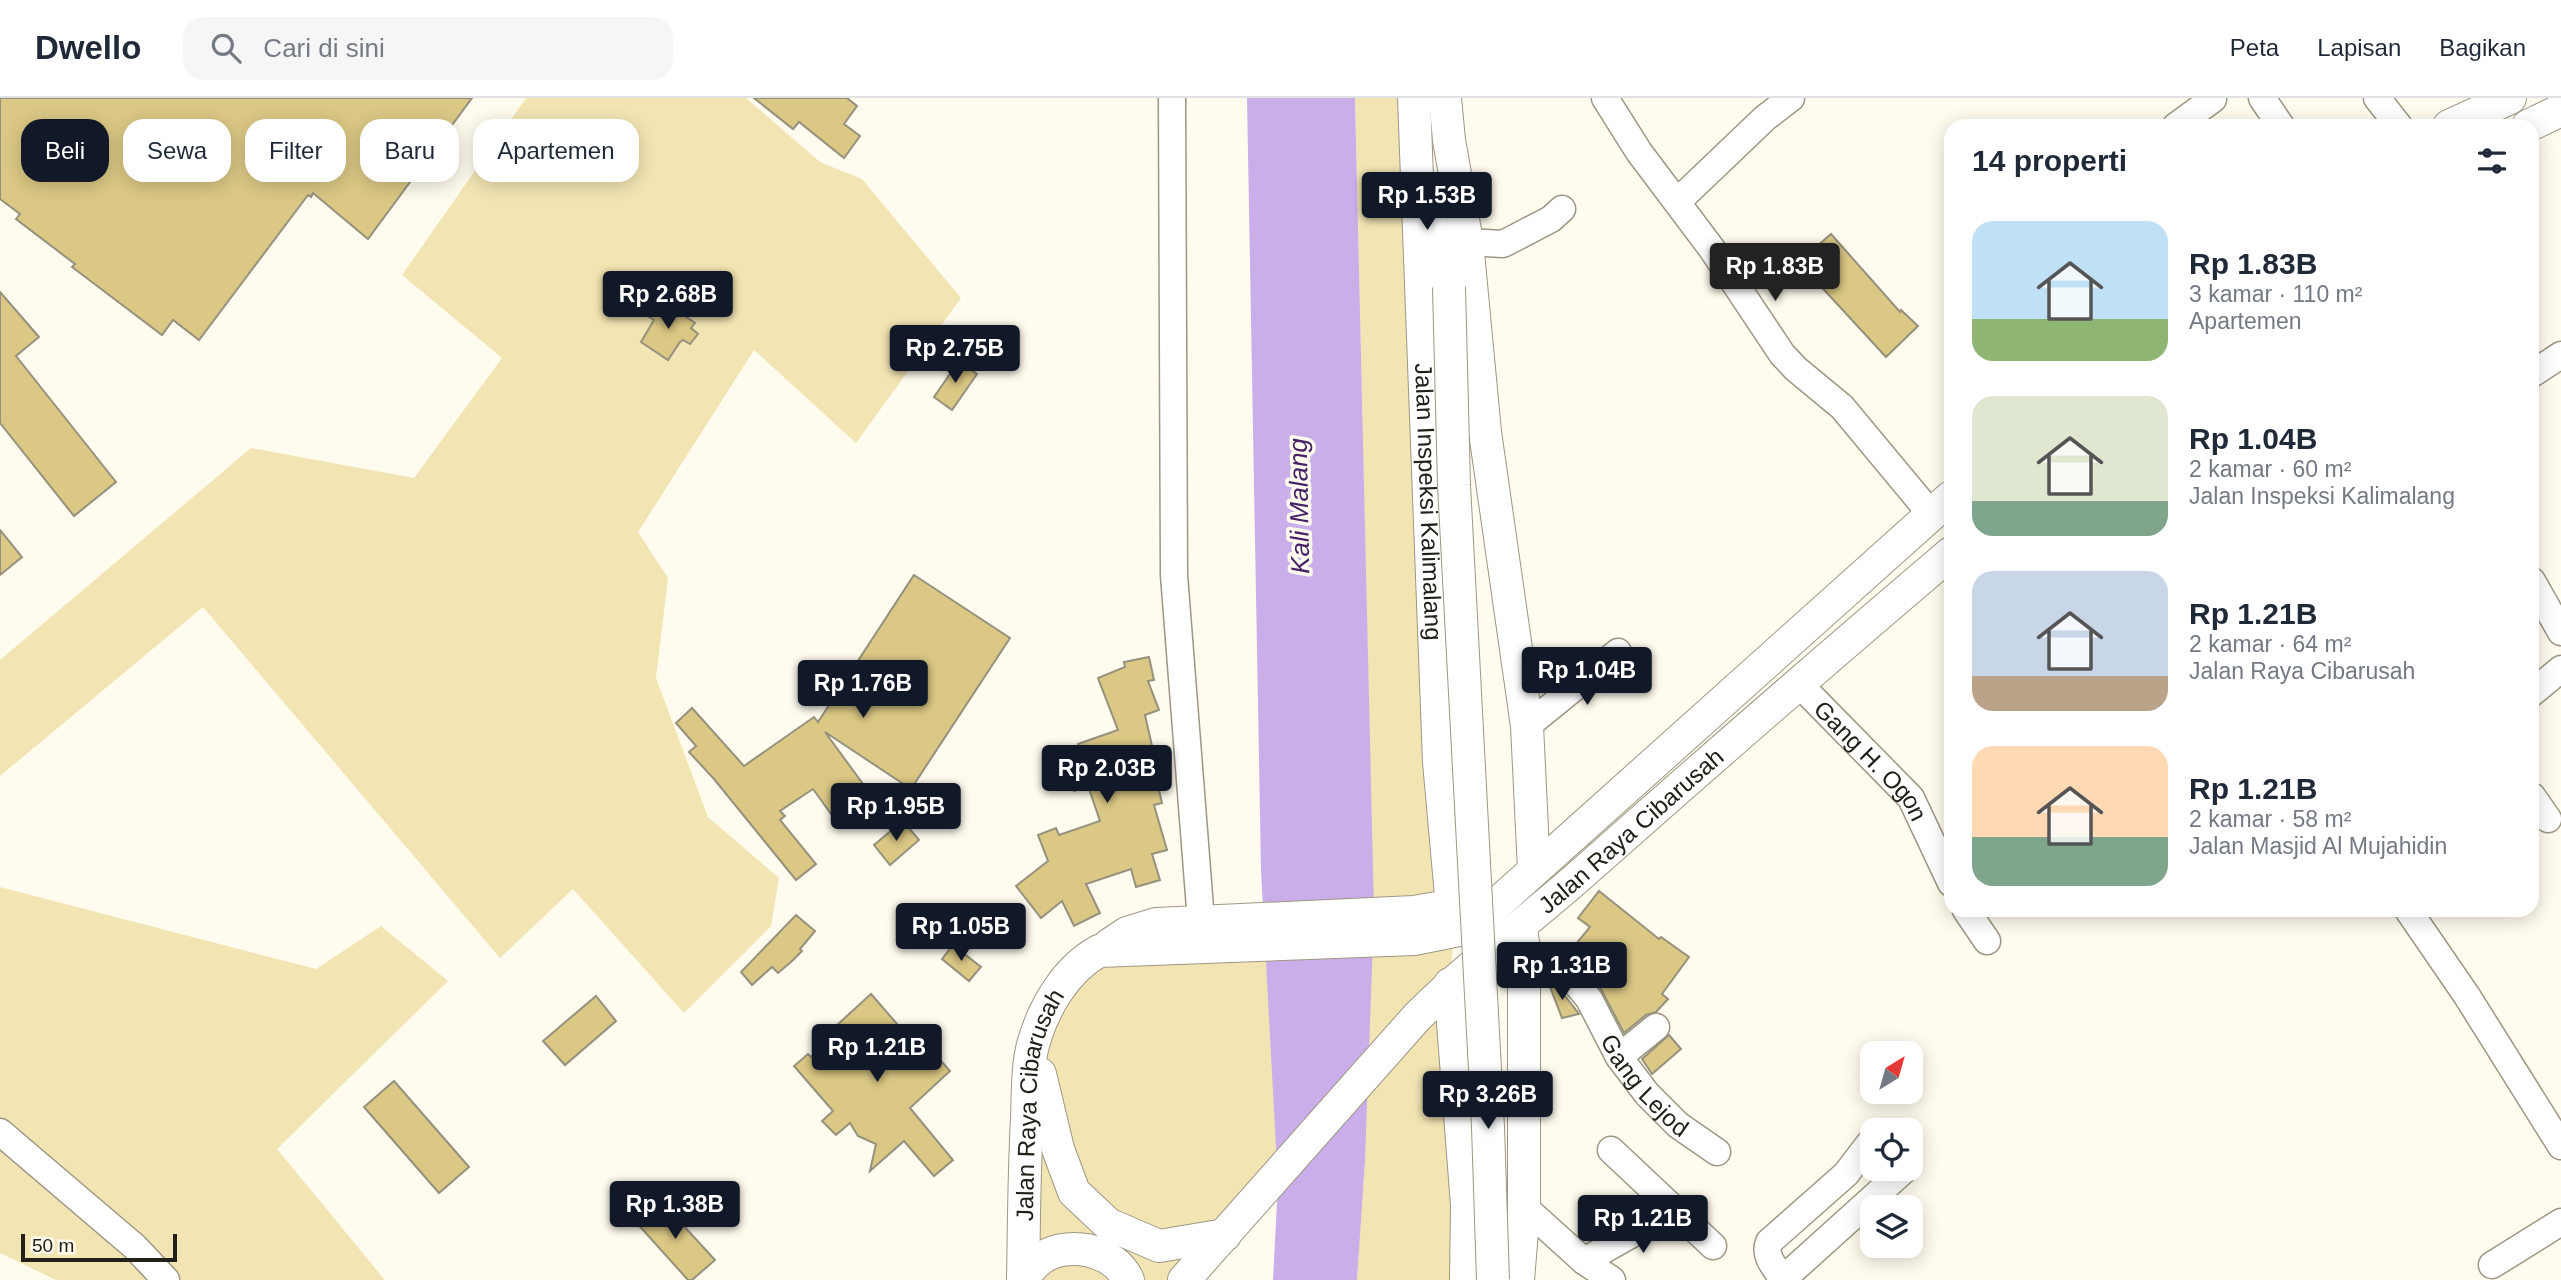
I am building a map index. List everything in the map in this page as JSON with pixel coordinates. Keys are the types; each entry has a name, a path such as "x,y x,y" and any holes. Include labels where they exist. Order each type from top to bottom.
{"main road":[{"name":"Jalan Inspeksi Kalimalang","path":"1414,98 1439,762 1452,907"},
{"path":"1445,98 1467,242 1485,432 1527,726 1525,879"},
{"path":"2464,119 2510,98"},
{"path":"2539,121 2561,110"},
{"path":"1419,185 1448,282"},
{"path":"1459,195 1448,282 1454,485 1488,1127 1493,1280"},
{"name":"Jalan Raya Cibarusah","path":"1099,951 1245,933 1414,925 1464,929 1489,911 1941,506"},
{"name":"Jalan Raya Cibarusah","path":"1184,1280 1416,1017 1450,984 1523,939 1798,683 1944,559"},
{"name":"Jalan Raya Cibarusah","path":"1414,925 1452,907 1504,893 1525,879"},
{"name":"Jalan Raya Cibarusah","path":"1023,1279 1023,1202 1033,1045 1049,1005 1086,958 1141,927 1200,921 1245,933"},
{"path":"1518,1280 1524,1207 1523,939"},
{"path":"1450,984 1467,1205 1466,1280"},
{"path":"1033,1045 1058,1149 1074,1192 1109,1224 1159,1246 1225,1235"},
{"path":"1467,1205 1524,1207"},
{"path":"1023,1279 1039,1260 1061,1250 1085,1249 1108,1257 1128,1280"}],"street":[{"path":"1172,98 1174,575 1200,921"},
{"path":"1605,98 1639,152 1712,249 1782,354 1842,407 1941,506"},
{"path":"1677,202 1765,118 1791,98"},
{"path":"2262,98 2276,119"},
{"path":"2377,98 2394,119"},
{"path":"2186,119 2213,99"},
{"path":"1467,242 1503,244 1551,219 1562,209"},
{"path":"2539,369 2561,355"},
{"path":"2539,593 2561,632"},
{"path":"1527,726 1618,652"},
{"path":"2539,687 2561,669"},
{"name":"Gang H. Ogon","path":"1798,683 1911,798 1944,868"},
{"path":"2539,806 2548,819"},
{"path":"1971,917 1987,941"},
{"path":"2413,917 2467,996 2561,1146"},
{"name":"Gang Lejod","path":"1523,939 1569,975 1589,999 1619,1056 1647,1094 1678,1125 1717,1152"},
{"path":"1619,1056 1656,1027"},
{"path":"0,1132 135,1247 166,1280"},
{"path":"1611,1150 1713,1246"},
{"path":"1860,1156 1846,1174 1769,1242 1766,1248 1769,1258 1783,1280 1892,1181"},
{"path":"1584,1261 1639,1230 1667,1203"},
{"path":"1524,1207 1584,1261 1612,1280"},
{"path":"2492,1265 2561,1222"}],"shaded area":[{"path":"526,98 746,98 820,162 862,179 961,298 856,443 754,350 638,532 668,578 656,678 708,817 779,878 771,926 684,1013 573,889 500,958 203,607 0,776 0,660 251,448 414,478 502,358 402,275 473,174 473,182 639,182 639,119 511,119"},
{"path":"1355,98 1414,98 1454,931 1450,984 1466,1280 1357,1280 1368,1077 1184,1280 1023,1280 1030,1081 1086,958 1370,913 1367,622"},
{"path":"0,887 316,969 381,926 448,981 277,1149 385,1280 56,1280 0,1253"}],"water":[{"name":"Kali Malang","path":"1247,98 1355,98 1374,913 1365,1160 1357,1280 1273,1280 1278,1184 1261,870"}],"building":[{"path":"0,98 472,98 457,119 360,119 360,182 410,182 368,239 313,193 311,197 308,195 199,340 173,320 162,335 72,267 75,264 16,219 20,214 0,199"},
{"path":"754,98 847,98 857,106 844,124 860,136 844,158 799,122 793,129"},
{"path":"1831,234 1900,312 1901,310 1918,326 1886,357 1815,280 1832,265 1816,247"},
{"path":"0,292 39,337 16,356 116,482 74,516 0,423"},
{"path":"666,303 695,323 691,328 698,334 690,344 683,340 680,342 668,360 641,342 654,320 649,317 658,304 662,307"},
{"path":"959,361 977,374 952,410 934,397"},
{"path":"0,530 22,557 0,575"},
{"path":"914,575 1010,638 911,789 825,732 874,799 839,825 813,789 780,811 785,816 780,820 816,864 796,880 689,752 696,746 676,723 692,708 744,766 814,717 818,722"},
{"path":"1149,657 1154,680 1148,681 1159,710 1145,715 1162,803 1154,805 1167,850 1152,854 1160,880 1136,887 1131,869 1086,884 1100,913 1074,926 1062,901 1041,918 1016,886 1048,861 1038,835 1056,828 1059,835 1100,821 1088,786 1074,791 1061,754 1079,748 1078,744 1118,730 1098,678 1125,667 1124,662"},
{"path":"903,821 919,840 890,865 874,845"},
{"path":"1599,891 1659,939 1661,937 1689,957 1662,994 1668,999 1656,1012 1646,1015 1624,1033 1601,989 1581,965 1567,955 1590,927 1578,918"},
{"path":"796,915 815,931 791,962 778,973 772,967 752,985 741,972"},
{"path":"953,945 981,967 969,981 942,959"},
{"path":"1547,979 1558,987 1579,1014 1562,1018"},
{"path":"871,994 925,1056 931,1050 950,1071 910,1108 953,1160 934,1176 904,1141 870,1171 876,1144 858,1136 850,1123 836,1135 822,1121 833,1111 794,1066 808,1054 811,1057 842,1030 837,1025"},
{"path":"596,996 616,1021 565,1065 543,1041"},
{"path":"1669,1035 1681,1049 1652,1074 1642,1059"},
{"path":"394,1081 469,1167 439,1193 364,1107"},
{"path":"657,1201 669,1214 671,1212 715,1260 692,1280 688,1280 635,1221"}]}
